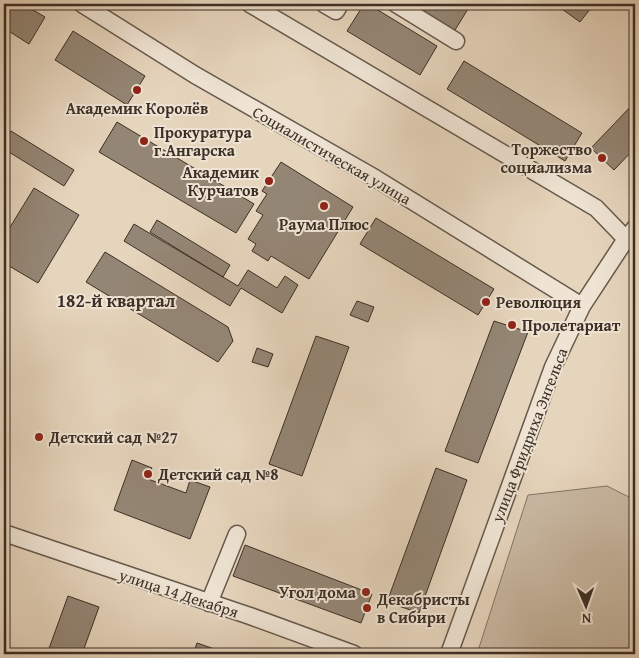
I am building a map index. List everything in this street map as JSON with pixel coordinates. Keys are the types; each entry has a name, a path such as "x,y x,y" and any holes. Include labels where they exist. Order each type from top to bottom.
{"street":[{"name":"Социалистическая улица","path":"82,4 195,75 375,178 582,306"},
{"path":"250,4 596,208 631,233"},
{"path":"324,4 336,10 340,4"},
{"path":"396,4 456,42"},
{"name":"улица Фридриха Энгельса","path":"449,654 553,367 582,306 631,233"},
{"name":"улица 14 Декабря","path":"4,533 354,654"},
{"path":"209,603 237,534"}],"shaded area":[{"path":"607,486 635,500 635,654 477,654 528,495"}],"building":[{"path":"4,4 23,4 45,17 29,44 4,28"},
{"path":"364,4 368,4 437,46 420,75 347,31"},
{"path":"411,4 471,4 455,30"},
{"path":"555,4 594,4 580,22"},
{"path":"73,31 145,76 127,105 55,60"},
{"path":"464,61 582,133 565,161 447,89"},
{"path":"635,102 635,148 614,170 591,148"},
{"path":"117,122 254,204 236,233 99,152"},
{"path":"11,131 74,170 64,186 4,149 4,143"},
{"path":"281,162 353,207 309,279 271,256 268,261 252,251 256,244 248,239 263,215 256,211 267,194 262,191"},
{"path":"34,188 79,215 38,283 4,263 4,237"},
{"path":"376,218 494,289 478,315 360,244"},
{"path":"157,220 230,265 223,277 150,232"},
{"path":"134,224 238,286 248,270 277,288 285,276 298,285 282,313 241,288 230,306 124,241"},
{"path":"105,252 228,327 233,341 218,362 86,282"},
{"path":"357,301 374,307 368,322 350,315"},
{"path":"494,321 528,332 478,463 445,451"},
{"path":"316,336 349,347 302,476 269,464"},
{"path":"257,348 273,354 268,367 252,362"},
{"path":"4,424 8,426 4,438"},
{"path":"132,460 152,468 148,479 186,493 190,480 210,487 190,539 114,510"},
{"path":"436,468 467,480 419,613 387,602"},
{"path":"245,545 372,594 361,623 233,576"},
{"path":"68,596 99,607 82,654 47,654"},
{"path":"197,643 229,654 193,654"}],"place":[{"name":"Академик Королёв","path":"137,90"},
{"name":"Прокуратура г.Ангарска","path":"144,141"},
{"name":"Торжество социализма","path":"602,158"},
{"name":"Академик Курчатов","path":"269,181"},
{"name":"Раума Плюс","path":"324,206"},
{"name":"Революция","path":"486,302"},
{"name":"Пролетариат","path":"512,325"},
{"name":"Детский сад №27","path":"39,437"},
{"name":"Детский сад №8","path":"148,474"},
{"name":"Угол дома","path":"366,592"},
{"name":"Декабристы в Сибири","path":"367,608"}],"district":[{"name":"182-й квартал","path":"116,301"}]}
